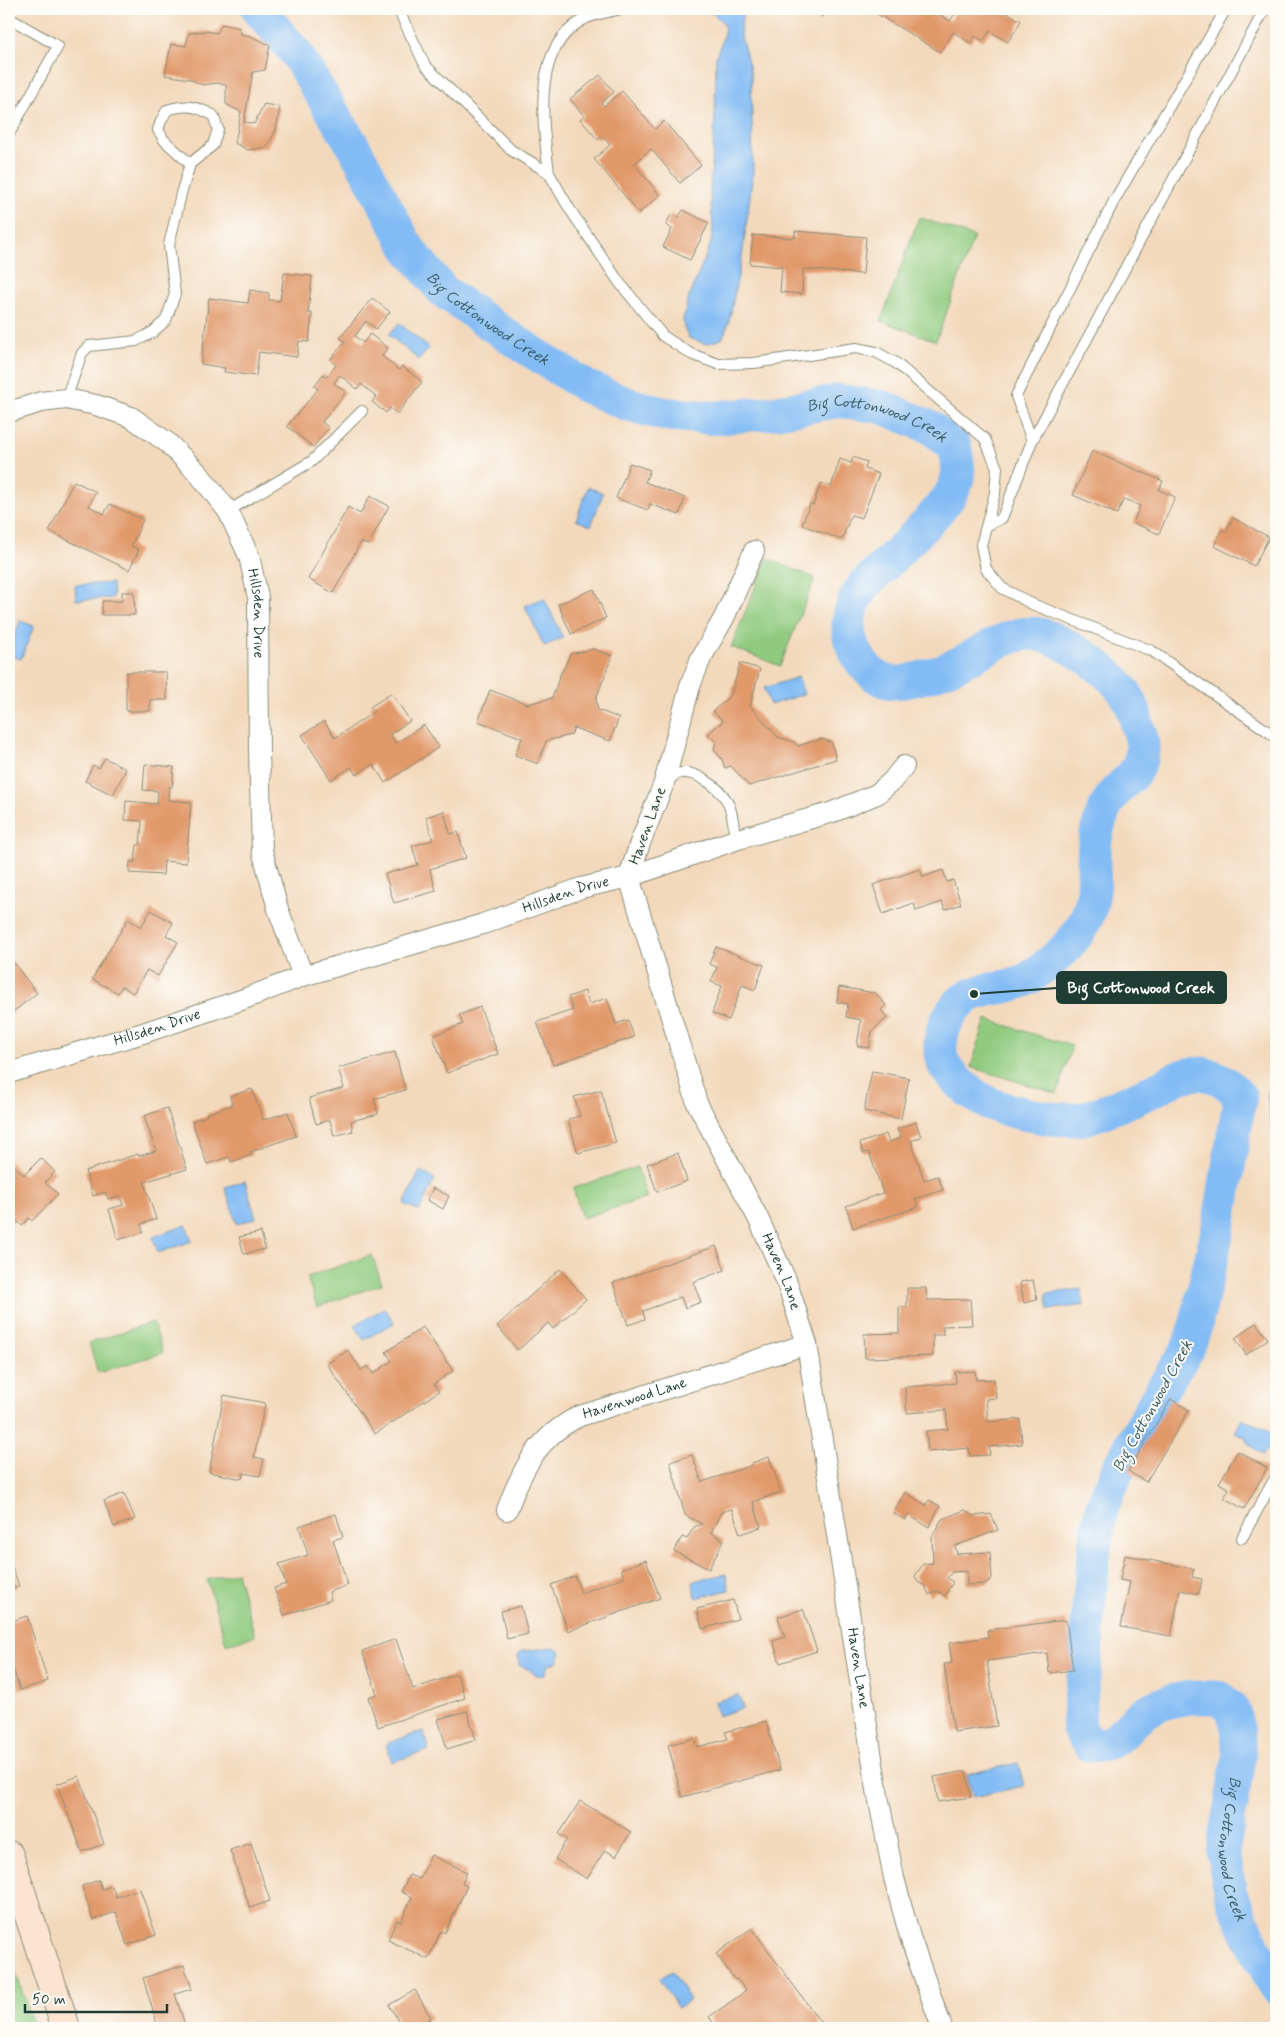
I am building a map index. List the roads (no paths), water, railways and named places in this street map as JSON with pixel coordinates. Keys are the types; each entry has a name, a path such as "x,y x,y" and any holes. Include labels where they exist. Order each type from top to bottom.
{"main road":[{"path":"9,1855 66,2028"}],"street":[{"name":"Hillsden Drive","path":"9,412 41,402 66,399 96,405 131,417 168,442 198,473 228,512 249,556 258,597 262,850 278,910 303,976"},
{"name":"Haven Lane","path":"754,551 724,618 701,658 690,686 664,783 640,843 629,877 697,1103 758,1218 786,1280 807,1344 877,1786 891,1860 910,1937 942,2028"},
{"name":"Hillsden Drive","path":"9,1073 144,1033 244,999 303,976 483,924 582,888 629,877 735,840 833,812 877,794 892,781 904,766"},
{"name":"Havenwood Lane","path":"506,1510 517,1482 535,1453 556,1429 567,1422 588,1413 807,1344"}],"lane":[{"path":"398,9 425,65 510,150 549,173"},
{"path":"621,9 582,20 559,39 549,60 542,117 549,173 569,208 619,282 663,336 691,354 718,364 754,363 856,348 876,352 896,363 985,439 997,468 995,493 988,525 981,545 986,569 1002,588 1032,604 1152,651 1276,737"},
{"path":"1032,441 1016,396 1114,201 1226,9"},
{"path":"988,525 1002,518 1032,441 1264,9"},
{"path":"9,18 58,46 9,134"},
{"path":"66,399 82,353 89,346 136,341 153,332 166,320 175,294 169,245 180,194 190,164 213,144 218,129 214,114 197,107 181,105 167,110 160,121 158,130 164,140 190,164"},
{"path":"228,512 312,461 362,411"},
{"path":"664,783 678,773 698,776 712,784 726,800 733,818 735,840"},
{"path":"1242,1538 1276,1476"}],"water":[{"path":"704,9 743,9 740,33 751,73 753,172 743,250 729,322 722,339 706,344 689,338 684,328 683,319 689,297 711,243 713,229 710,192 715,118 716,56 725,28 715,15"},
{"path":"399,323 429,348 419,360 389,335"},
{"path":"588,487 603,493 591,526 576,520"},
{"path":"112,583 113,598 76,600 75,585"},
{"path":"544,598 563,638 544,646 525,606"},
{"path":"20,621 34,626 21,659 9,655"},
{"path":"798,677 804,694 770,705 764,688"},
{"path":"1276,1090 1276,1125 1271,1126 1267,1091"},
{"path":"420,1171 435,1179 419,1211 404,1204"},
{"path":"245,1181 256,1218 237,1224 225,1187"},
{"path":"186,1225 192,1241 158,1253 153,1237"},
{"path":"1081,1289 1084,1305 1049,1310 1046,1294"},
{"path":"385,1308 394,1323 364,1340 355,1325"},
{"path":"1242,1419 1271,1431 1275,1435 1272,1443 1263,1455 1250,1445 1245,1437 1235,1432"},
{"path":"726,1574 729,1590 696,1598 692,1581"},
{"path":"554,1647 561,1652 558,1662 548,1665 545,1675 536,1676 530,1670 519,1665 518,1656 522,1651"},
{"path":"738,1695 743,1708 718,1716 714,1702"},
{"path":"423,1731 429,1750 392,1762 386,1744"},
{"path":"1018,1763 1024,1786 973,1797 967,1774"},
{"path":"672,1971 690,2000 678,2008 659,1979"}],"waterway":[{"name":"Big Cottonwood Creek","path":"258,9 295,52 355,149 408,248 443,291 506,335 587,387 627,404 664,414 713,418 769,413 839,401 882,407 930,427 955,447 958,475 949,497 921,529 866,583 853,604 849,621 852,645 865,667 872,673 882,680 890,682 916,679 937,673 1005,640 1027,634 1039,634 1062,643 1106,672 1130,701 1141,737 1142,756 1136,770 1116,791 1100,820 1094,853 1094,890 1087,916 1081,928 1055,958 1028,979 1014,985 976,993 960,1002 947,1020 943,1031 941,1053 943,1063 949,1072 971,1093 995,1106 1046,1118 1070,1120 1087,1118 1189,1074 1214,1076 1228,1085 1240,1097 1219,1224 1196,1324 1187,1351 1160,1392 1120,1465 1102,1507 1094,1551 1085,1666 1079,1709 1079,1730 1090,1745 1109,1742 1116,1739 1145,1712 1154,1707 1181,1699 1200,1697 1220,1698 1233,1710 1238,1731 1239,1757 1223,1849 1230,1893 1250,1938 1276,1988"}],"place":[{"name":"Big Cottonwood Creek","path":"974,994"}]}
